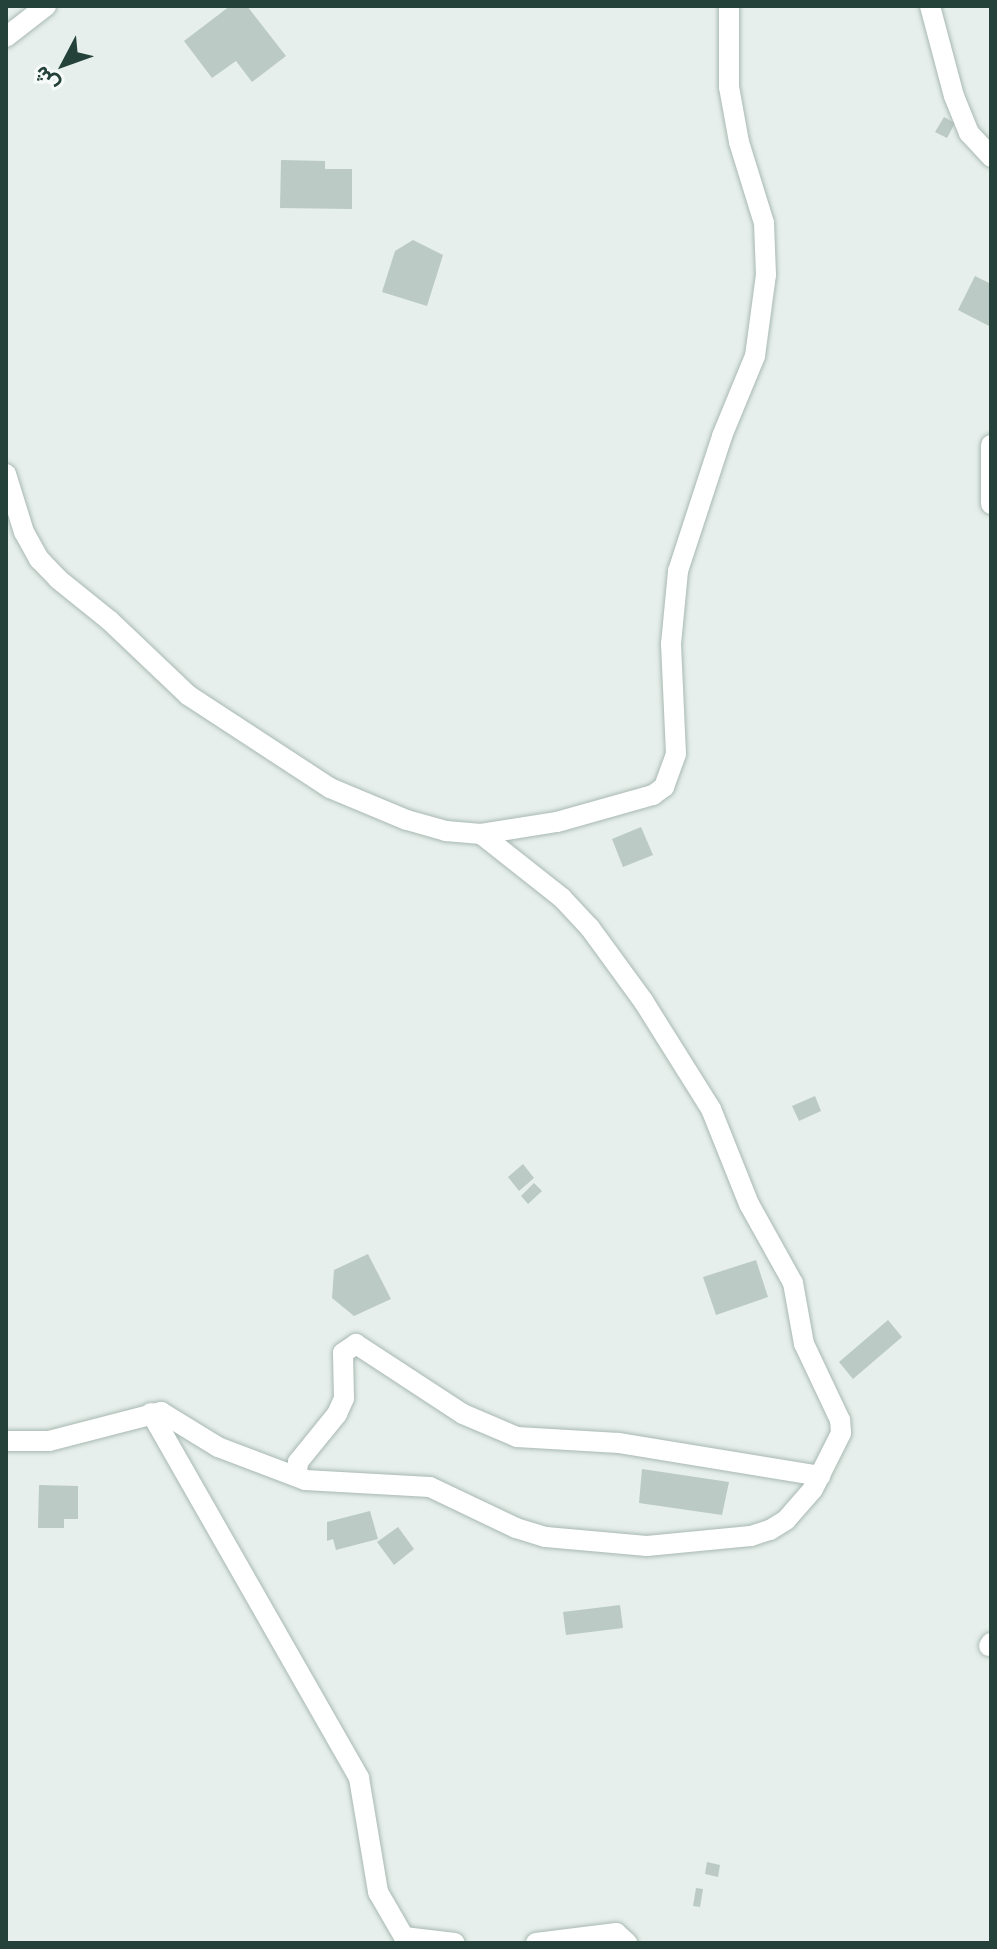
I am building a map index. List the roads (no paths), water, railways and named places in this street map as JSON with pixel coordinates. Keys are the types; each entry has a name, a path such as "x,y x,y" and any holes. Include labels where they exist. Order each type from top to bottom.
{"street":[{"path":"6,37 46,6"},
{"path":"6,474 24,532 39,559 188,695 330,788 407,820 446,831 481,834 557,822 642,799 664,787 676,754 671,644 678,571 722,436 755,356 766,275 764,223 739,142 729,87 729,6"},
{"path":"930,6 959,109 969,133 991,157"},
{"path":"991,445 991,504"},
{"path":"6,1441 49,1441 161,1412 218,1447 297,1476 323,1483 430,1487 516,1528 546,1537 647,1546 738,1538 770,1530 786,1520 820,1476 841,1433 840,1420 804,1344 793,1283 749,1204 711,1109 644,1002 590,928 562,898 481,834"},
{"path":"297,1476 298,1462 337,1414 344,1398 343,1353 356,1344 463,1414 517,1437 619,1443 820,1476"},
{"path":"151,1413 359,1778 378,1892 404,1937 455,1943"},
{"path":"536,1943 616,1933 627,1943"}]}
